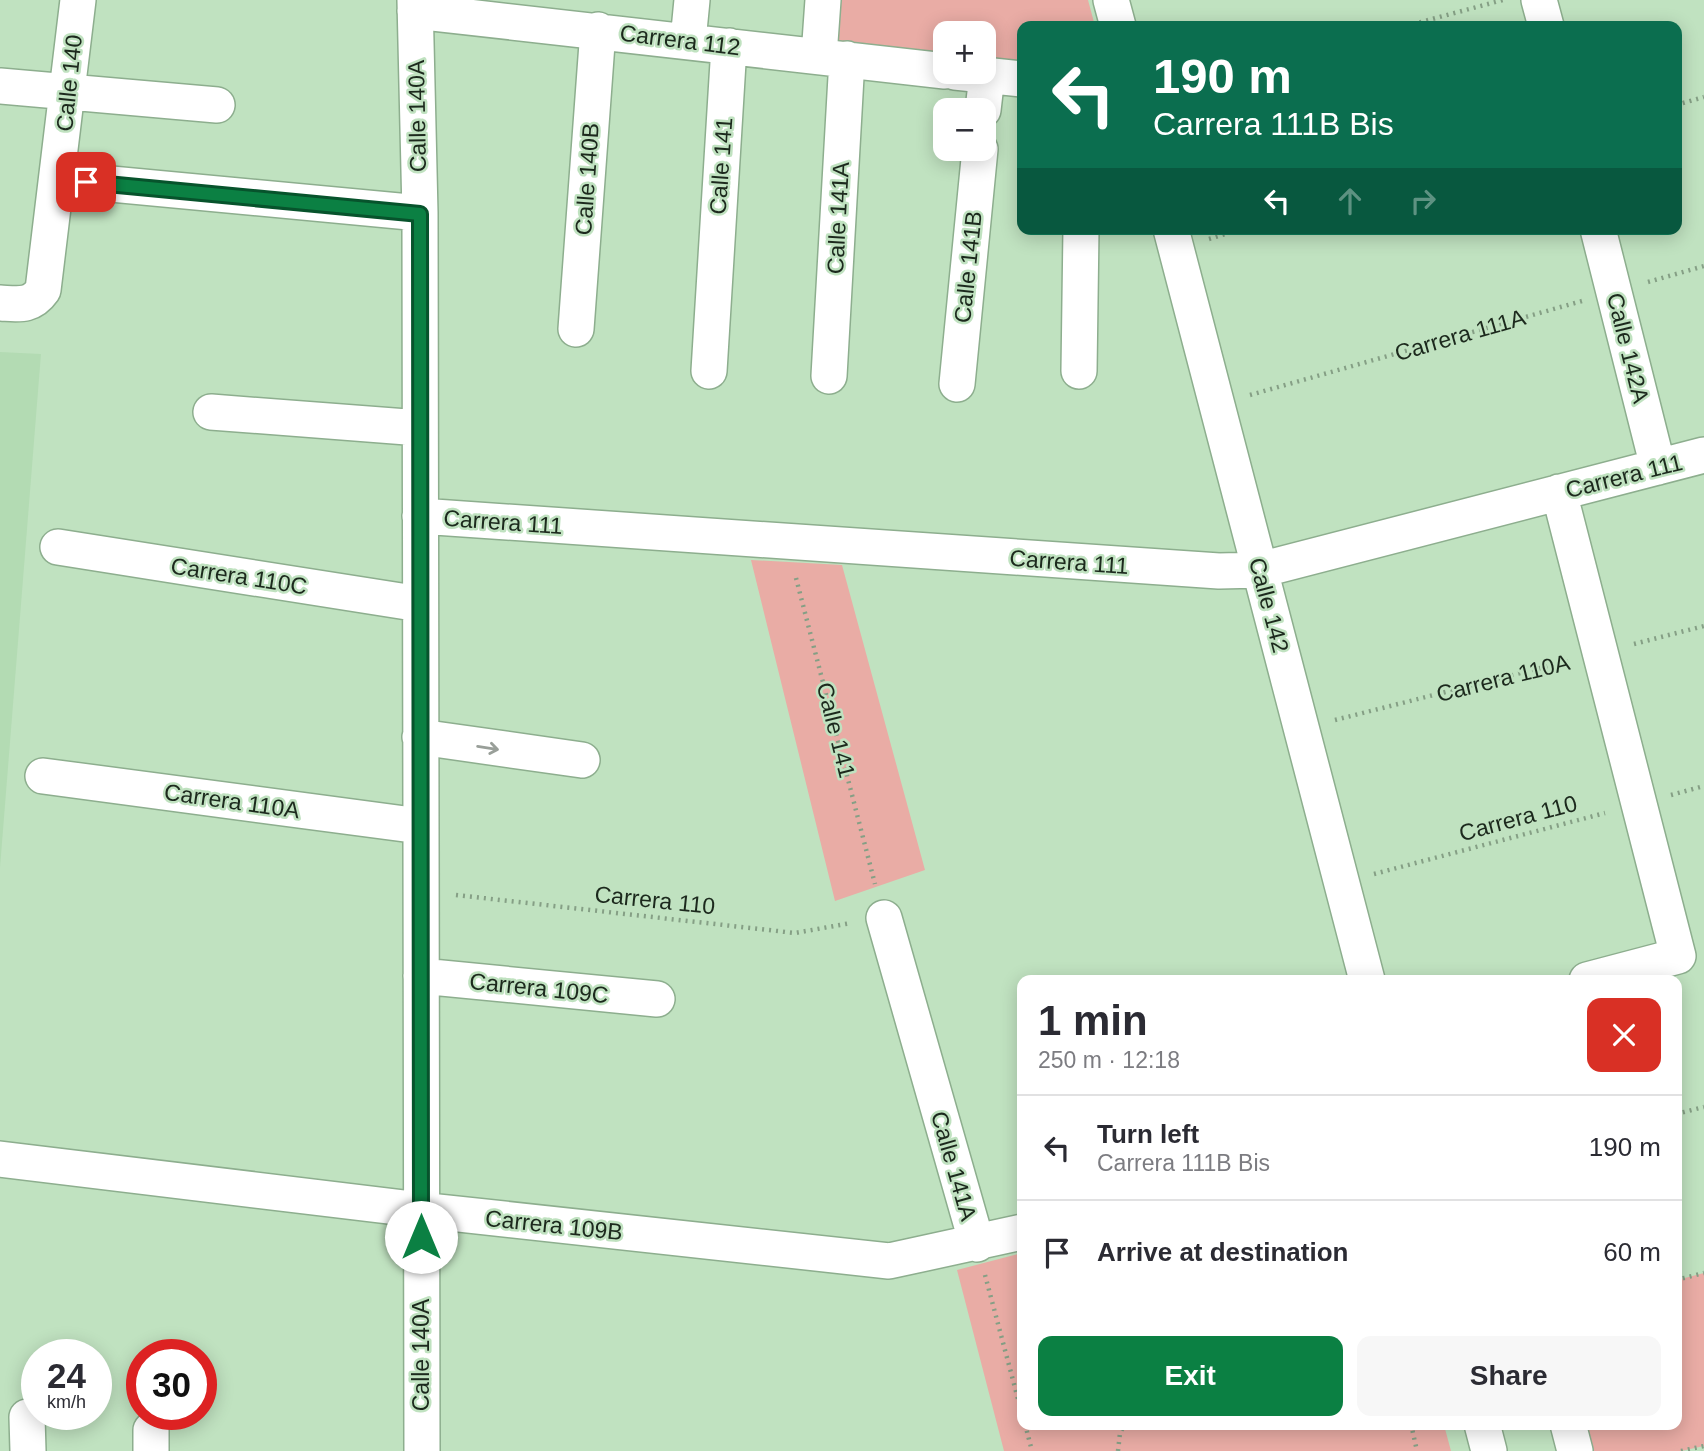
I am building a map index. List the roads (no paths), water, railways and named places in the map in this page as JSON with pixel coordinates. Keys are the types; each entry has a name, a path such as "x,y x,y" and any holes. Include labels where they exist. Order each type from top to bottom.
{"street":[{"name":"Calle 140","path":"0,303 24,304 35,300 43,290 78,0"},
{"path":"688,41 692,0"},
{"name":"Calle 141A","path":"823,0 833,57 829,376"},
{"path":"1111,0 1117,21"},
{"path":"1539,0 1545,21"},
{"name":"Carrera 112","path":"415,6 559,13 598,30 933,70"},
{"name":"Calle 140A","path":"415,6 420,214 422,1451"},
{"name":"Calle 140B","path":"576,328 598,30"},
{"name":"Calle 141","path":"709,371 729,46"},
{"path":"996,76 1017,79"},
{"path":"0,86 218,105"},
{"name":"Calle 141B","path":"957,384 978,161"},
{"path":"58,179 420,214"},
{"path":"1079,371 1081,235"},
{"name":"Calle 142","path":"1173,235 1366,975"},
{"name":"Calle 142A","path":"1600,235 1658,467"},
{"path":"211,412 420,428"},
{"name":"Carrera 111","path":"420,516 1219,571 1260,570 1704,455"},
{"path":"1559,492 1678,957 1607,975"},
{"name":"Carrera 110C","path":"58,547 420,604"},
{"path":"420,737 582,760"},
{"name":"Carrera 110A","path":"43,776 421,826"},
{"name":"Calle 141A","path":"884,918 977,1244"},
{"name":"Carrera 109C","path":"421,976 657,999"},
{"name":"Carrera 109B","path":"0,1159 421,1210 889,1261 1017,1233"},
{"path":"1484,1430 1489,1451"},
{"path":"1570,1430 1575,1451"}]}
